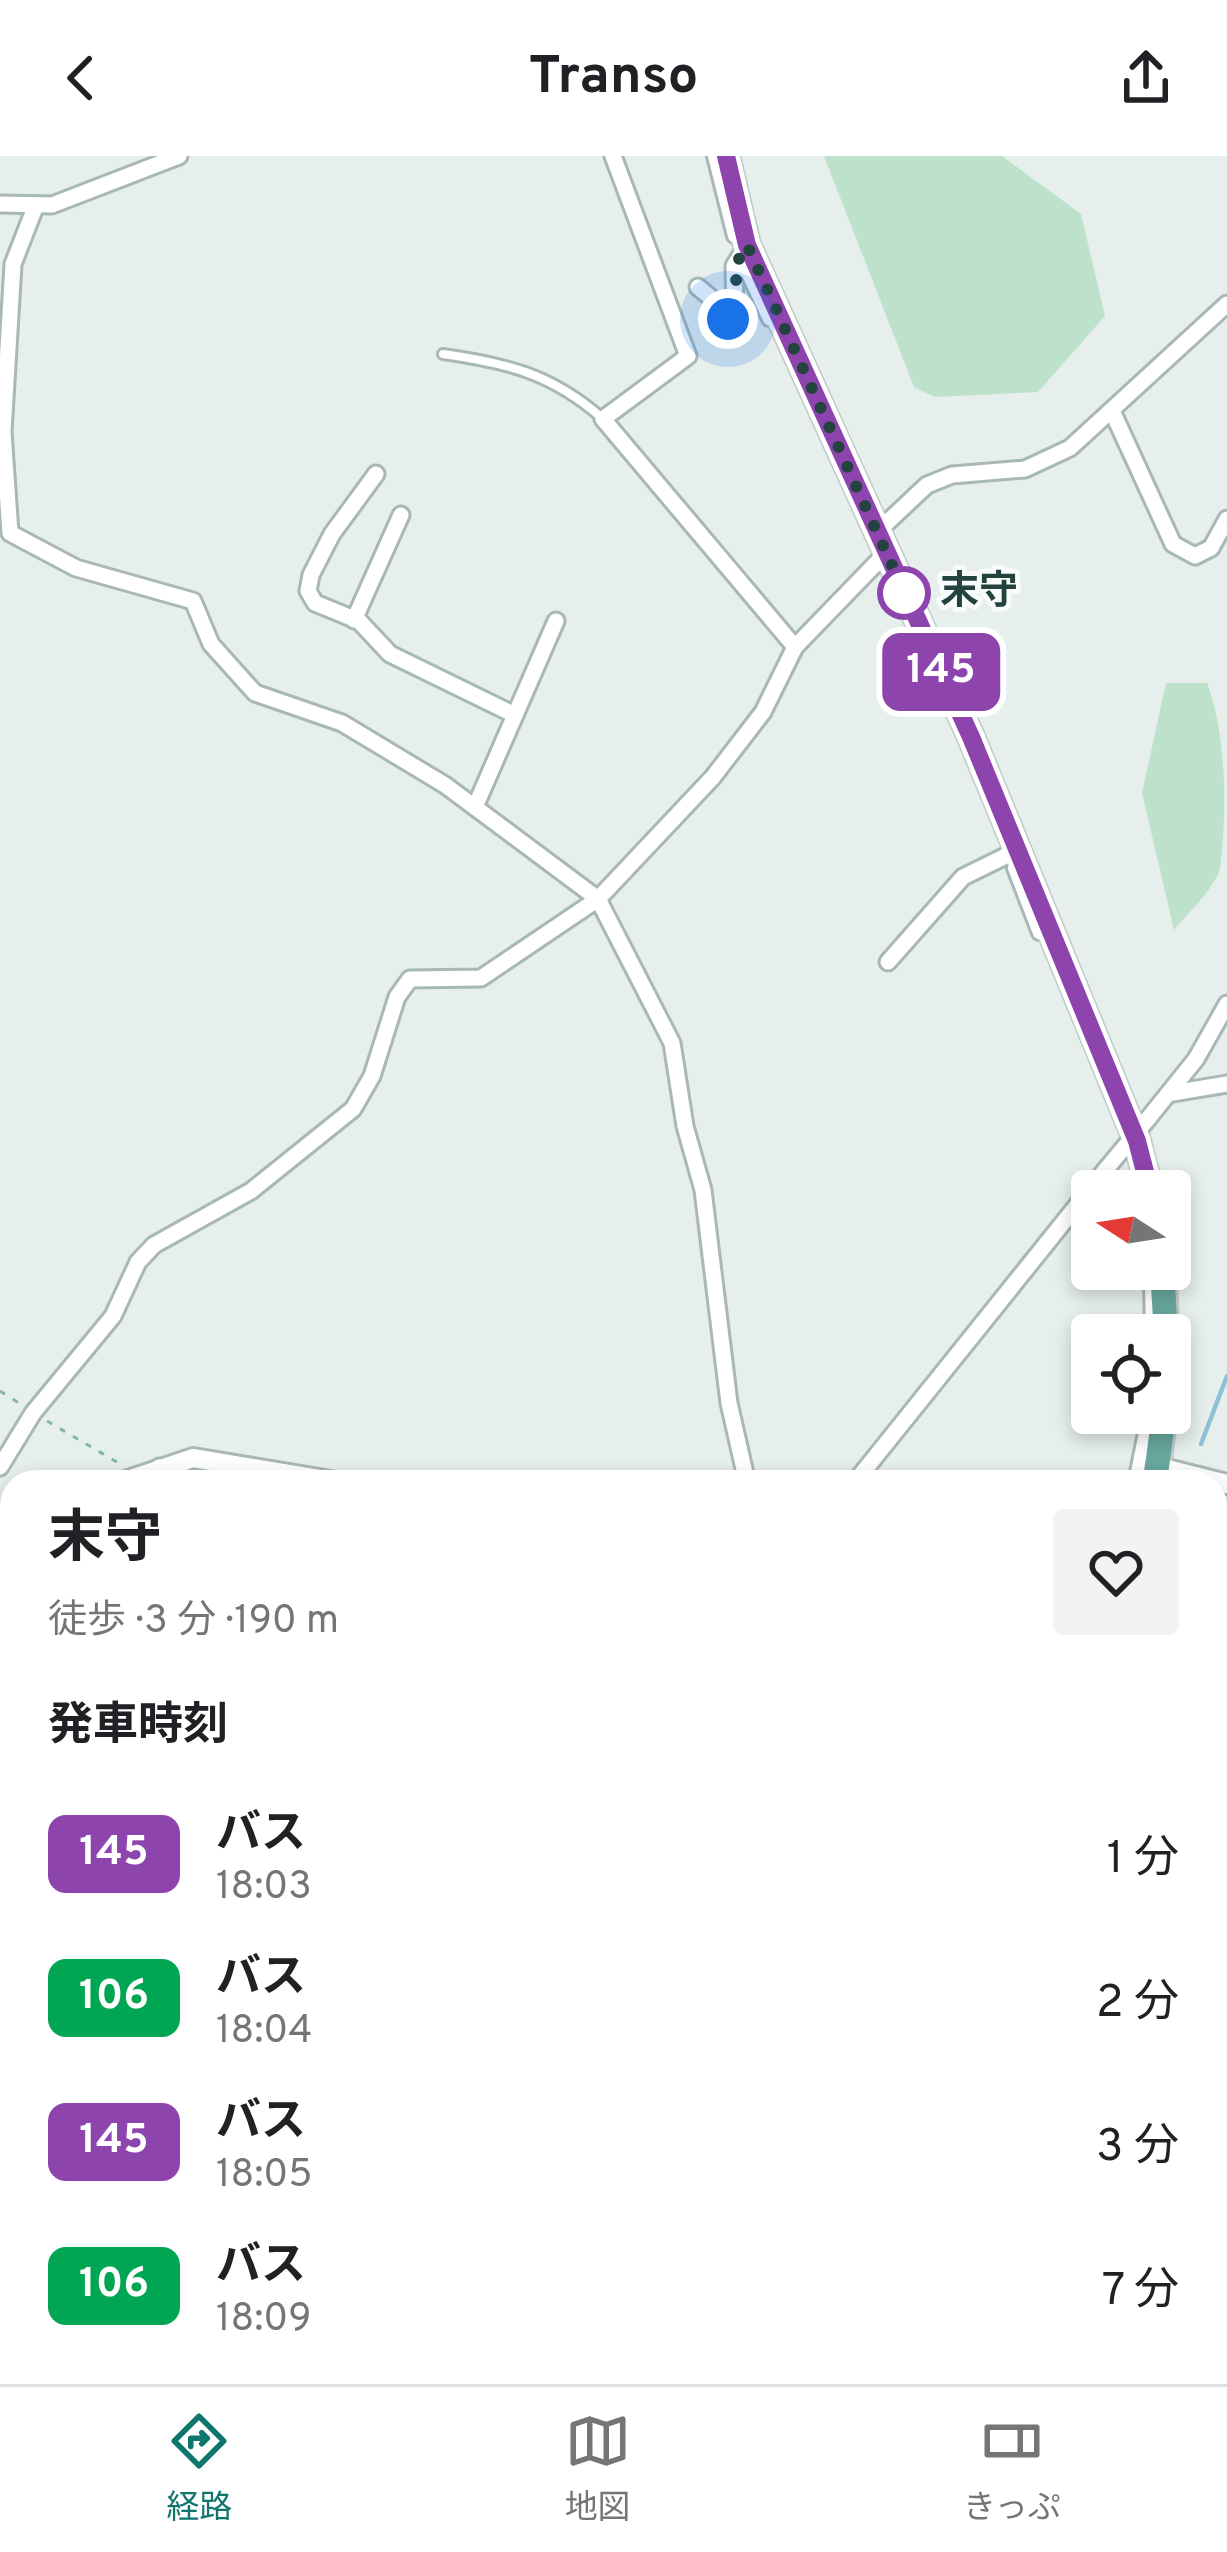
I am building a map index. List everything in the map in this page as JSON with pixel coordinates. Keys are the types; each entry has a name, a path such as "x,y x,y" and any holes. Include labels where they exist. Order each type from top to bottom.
{"main road":[{"path":"726,156 743,250 971,737 1013,852 1137,1141 1145,1170"},
{"path":"1157,1470 1162,1434"}],"street":[{"path":"0,203 36,205 85,196 179,156"},
{"path":"613,156 688,356 603,419 795,646"},
{"path":"698,287 717,303 723,317 735,315 743,250 714,156"},
{"path":"36,205 13,264 3,432 10,532 76,568 193,601 211,644 255,693 342,723 475,807 598,899 672,1043 685,1126 703,1190 729,1403 744,1470"},
{"path":"0,1467 33,1413 103,1330 138,1262 154,1245 235,1202 353,1109 372,1076 397,997 410,979 481,978 598,899 713,777 763,712 795,646 882,549 927,485 952,476 1025,470 1050,461 1112,411 1227,304"},
{"path":"1112,411 1173,544 1195,556 1211,548 1227,519"},
{"path":"376,474 332,534 308,591 315,603 354,620 390,654 515,715"},
{"path":"354,620 400,515"},
{"path":"475,807 556,621"},
{"path":"888,962 964,877 1013,852 1129,1147 1133,1170"},
{"path":"865,1470 1107,1168 1173,1093 1227,1004"},
{"path":"1173,1093 1227,1084"},
{"path":"1137,1470 1145,1434"},
{"path":"151,1470 193,1458 266,1470"},
{"path":"159,1467 167,1470"}],"lane":[{"path":"443,354 501,360 572,392 603,419"}],"path":[{"path":"0,1391 116,1470"}],"green space":[{"path":"824,156 1002,156 1081,214 1105,316 1038,392 935,397 914,387"},
{"path":"1166,683 1207,683 1224,774 1220,869 1174,930 1142,793"}],"waterway":[{"path":"1201,1444 1227,1376"}],"bus line":[{"name":"145","path":"726,156 747,245 971,737 1146,1170"}],"place":[{"name":"末守","path":"904,593"}],"route":[{"path":"728,319 735,315 738,294 734,266 747,245 909,603 904,593"}]}
